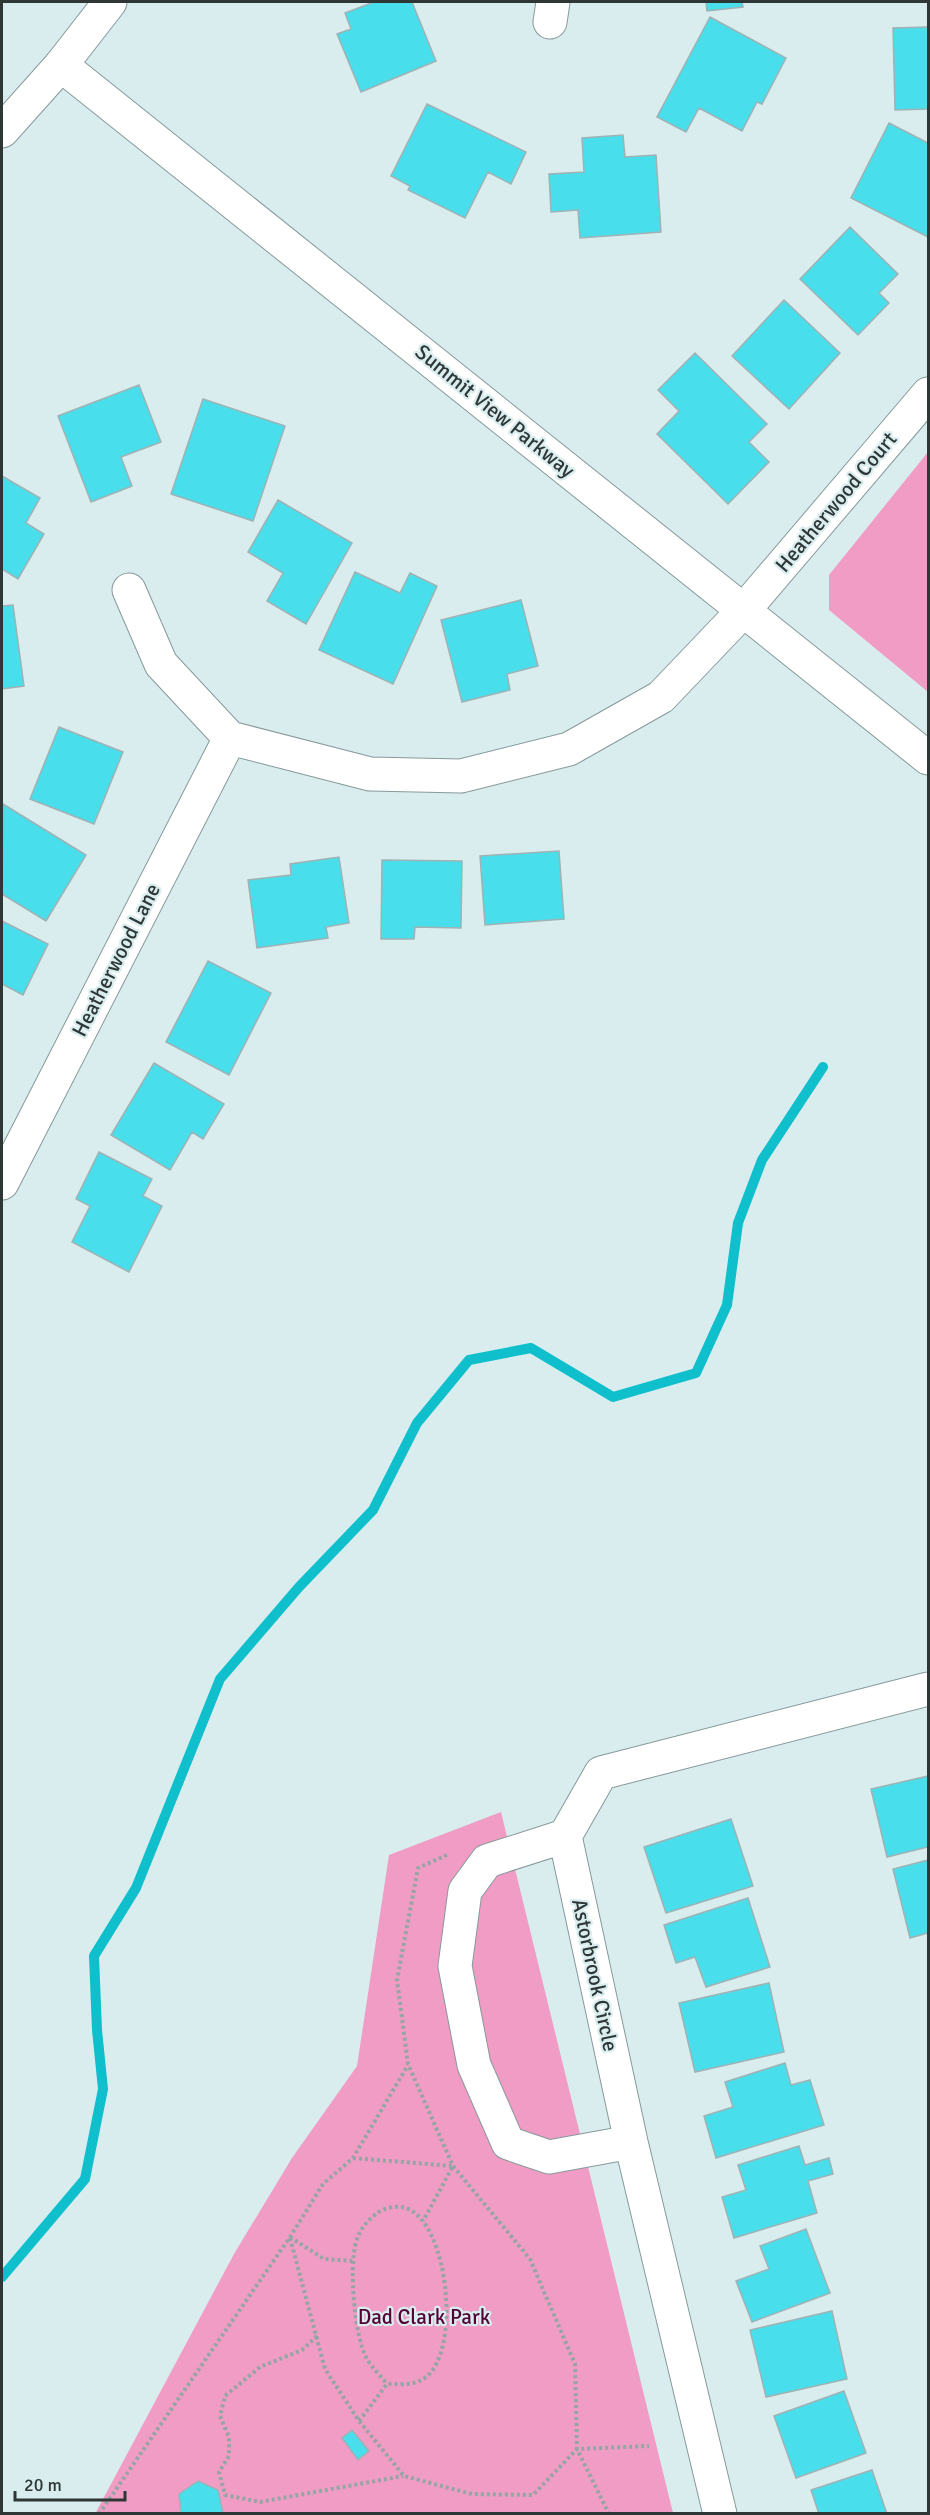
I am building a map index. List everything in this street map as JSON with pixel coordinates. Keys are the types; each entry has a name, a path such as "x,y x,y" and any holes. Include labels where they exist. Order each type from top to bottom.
{"street":[{"path":"2,131 61,65 110,2"},
{"name":"Summit View Parkway","path":"61,65 928,758"},
{"name":"Heatherwood Court","path":"230,738 370,774 461,776 568,749 661,697 744,610 928,394"},
{"path":"129,590 161,664 230,738"},
{"name":"Heatherwood Lane","path":"2,1183 230,738"},
{"path":"631,2142 549,2157 508,2143 474,2066 455,1966 465,1891 487,1861 565,1836 601,1773 928,1689"},
{"name":"Astorbrook Circle","path":"565,1836 631,2142 720,2514"}],"path":[{"path":"99,2514 290,2237 323,2184 352,2158 408,2064"},
{"path":"352,2158 453,2166 423,2221"},
{"path":"383,2208 406,2208 423,2221 433,2239 444,2280 448,2321 440,2359 427,2377 409,2385 387,2384 366,2358 355,2319 355,2244 364,2223 383,2208"},
{"path":"290,2237 324,2259 354,2261"},
{"path":"290,2237 325,2369 358,2421 404,2476"},
{"path":"316,2336 302,2350 260,2367 225,2396 220,2416 228,2437 229,2456 219,2472 225,2495 260,2502 404,2476 472,2494 533,2495 577,2449 648,2446"},
{"path":"358,2421 387,2384"}],"green space":[{"path":"928,452 928,692 829,610 829,575"},
{"name":"Dad Clark Park","path":"501,1812 673,2513 95,2514 234,2254 292,2158 357,2066 389,1855"}],"building":[{"path":"374,2 412,2 436,61 361,92 337,34 351,29 345,13"},
{"path":"706,2 742,2 743,7 707,11"},
{"path":"710,17 786,58 762,104 757,102 742,131 699,108 686,132 657,117"},
{"path":"928,27 928,109 895,110 893,28"},
{"path":"427,104 526,152 511,184 488,172 465,218 408,190 410,186 391,176"},
{"path":"889,123 928,143 928,237 851,198"},
{"path":"623,135 625,157 656,155 661,232 580,238 578,210 551,212 549,174 584,172 582,138"},
{"path":"850,227 898,274 879,293 889,303 858,335 800,279"},
{"path":"784,300 840,353 789,409 732,356"},
{"path":"695,353 767,424 749,442 769,462 728,504 657,434 679,411 658,390"},
{"path":"139,385 161,442 121,457 132,486 91,502 58,416"},
{"path":"203,399 285,426 253,521 171,494"},
{"path":"2,476 40,498 26,523 44,534 18,579 2,569"},
{"path":"278,500 352,543 306,624 267,601 283,573 248,552"},
{"path":"355,572 400,593 410,573 437,586 393,684 319,650"},
{"path":"521,600 538,666 507,674 510,690 462,702 441,620"},
{"path":"13,605 24,686 2,689 2,606"},
{"path":"59,727 123,752 94,824 30,799"},
{"path":"3,804 86,855 46,921 2,894"},
{"path":"559,851 564,919 485,925 480,856"},
{"path":"339,857 349,923 326,927 328,938 257,948 248,880 291,875 290,864"},
{"path":"382,860 462,861 461,928 415,927 414,939 381,939"},
{"path":"2,921 48,944 23,995 2,984"},
{"path":"208,961 271,993 229,1075 166,1042"},
{"path":"154,1063 224,1104 203,1139 192,1132 170,1170 111,1135"},
{"path":"99,1152 152,1179 143,1196 162,1206 129,1272 72,1242 90,1206 76,1199"},
{"path":"928,1776 928,1847 887,1857 871,1789"},
{"path":"731,1819 753,1886 666,1913 644,1847"},
{"path":"928,1860 928,1933 910,1938 893,1869"},
{"path":"748,1898 770,1967 706,1987 695,1957 676,1963 664,1925"},
{"path":"769,1983 784,2052 695,2072 679,2003"},
{"path":"785,2063 791,2085 810,2080 824,2125 716,2158 704,2116 733,2107 725,2082"},
{"path":"799,2146 805,2165 829,2158 833,2174 808,2181 817,2213 734,2238 722,2197 746,2190 738,2165"},
{"path":"806,2229 830,2293 752,2322 736,2281 769,2269 760,2246"},
{"path":"832,2311 847,2379 766,2397 750,2330"},
{"path":"844,2391 866,2453 796,2478 774,2416"},
{"path":"352,2430 369,2451 358,2460 342,2438"},
{"path":"872,2470 887,2514 819,2514 811,2490"},
{"path":"198,2481 218,2490 223,2513 181,2514 179,2494"}],"waterway":[{"path":"2,2277 85,2179 103,2089 97,2030 94,1956 136,1888 220,1679 299,1587 373,1510 417,1423 469,1360 531,1348 613,1397 696,1373 727,1305 738,1223 762,1160 823,1067"}]}
